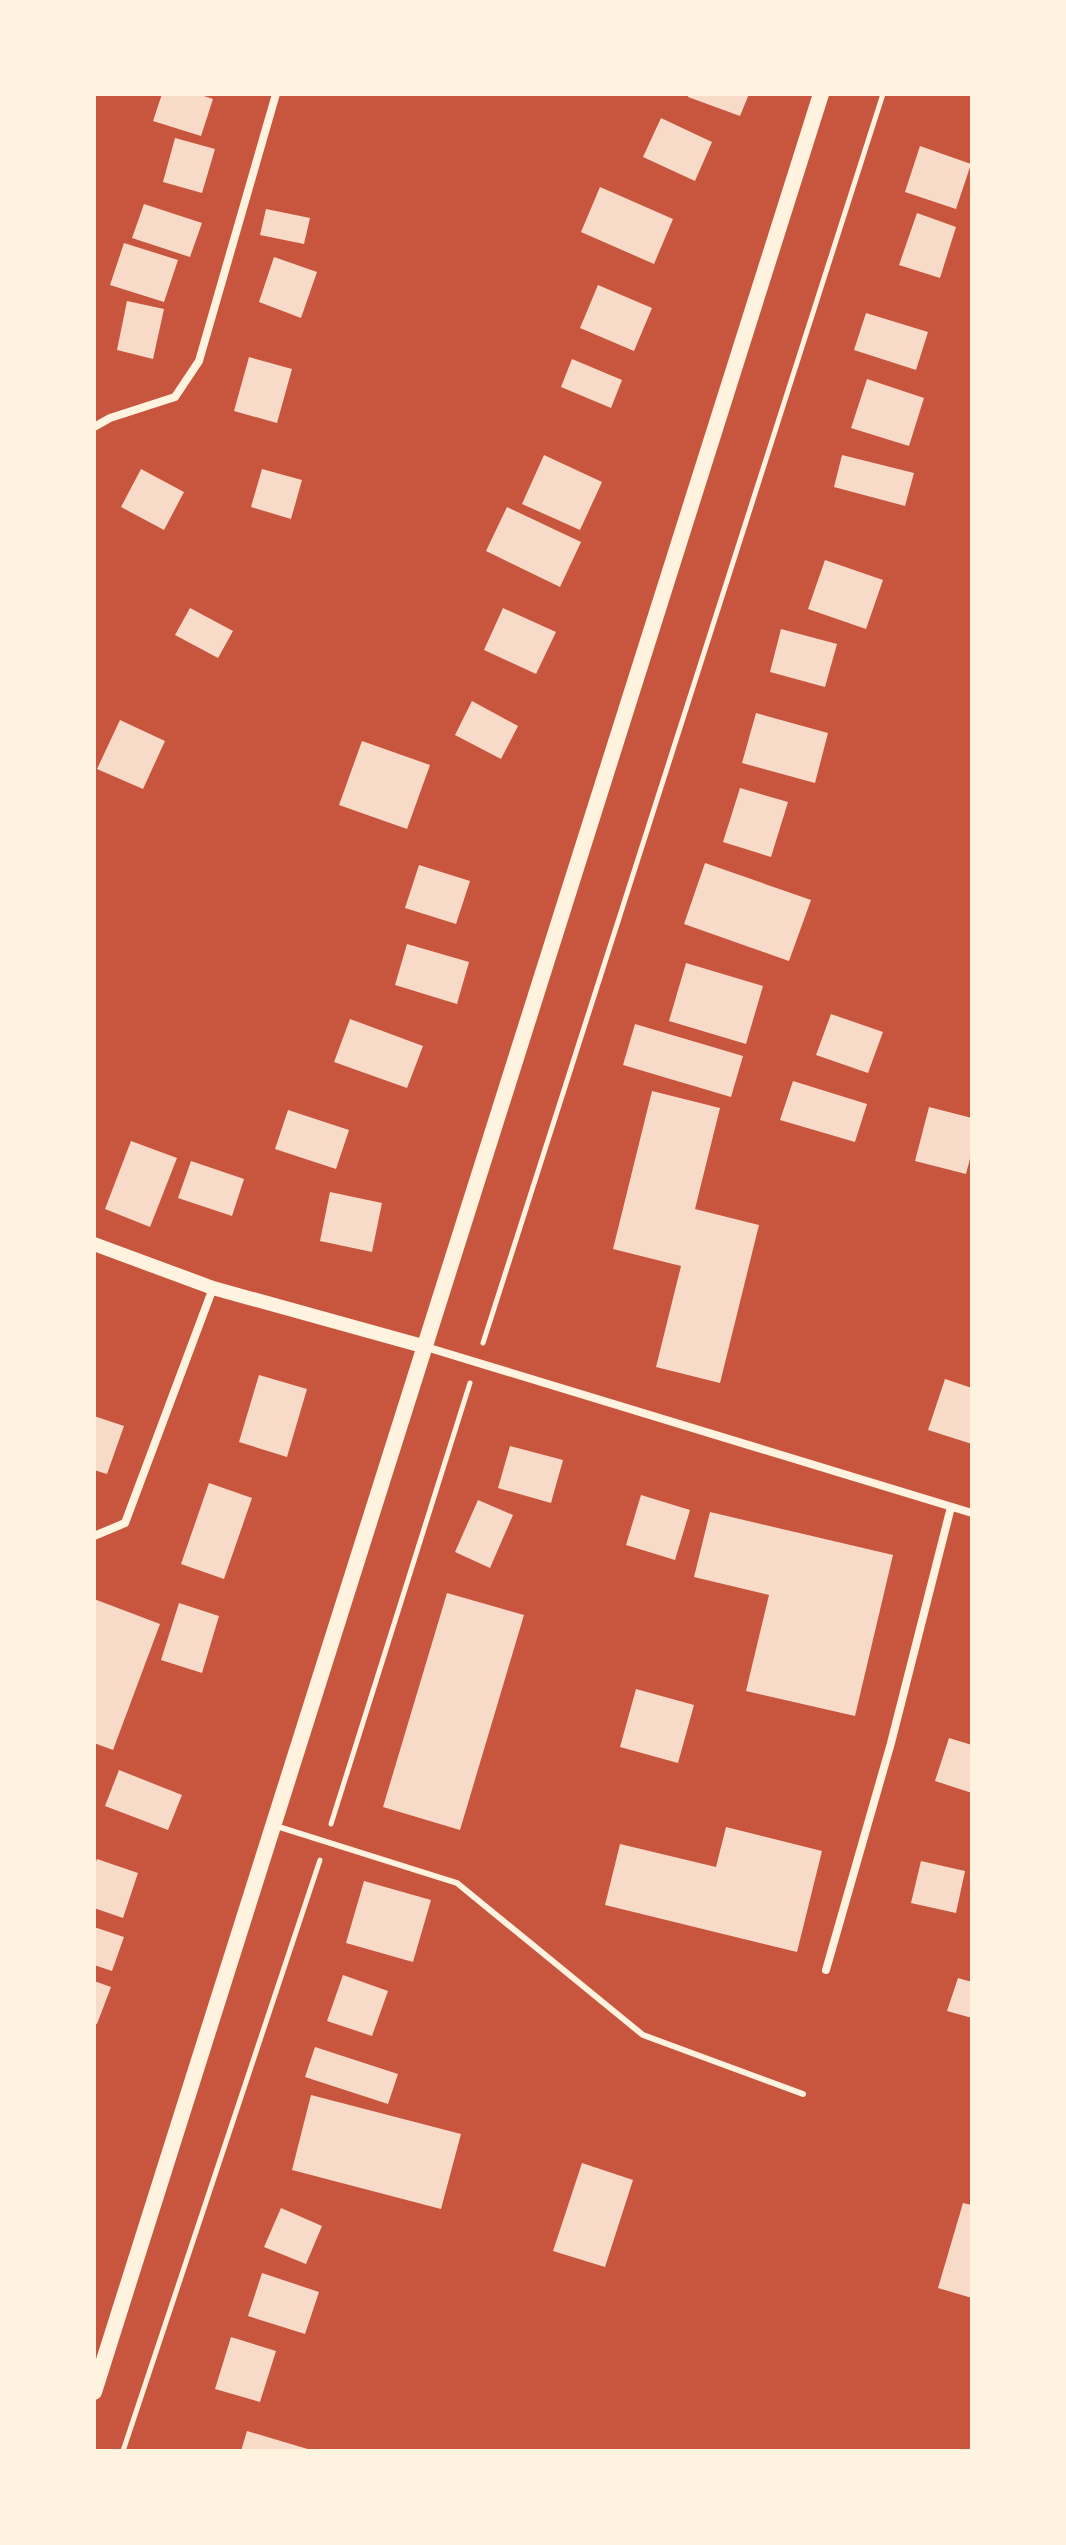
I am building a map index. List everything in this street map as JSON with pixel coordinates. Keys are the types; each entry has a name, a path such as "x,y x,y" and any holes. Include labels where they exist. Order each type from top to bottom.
{"main road":[{"path":"94,2392 821,94"}],"street":[{"path":"94,427 110,418 175,397 199,361 276,94"},
{"path":"94,1244 213,1288 426,1347 972,1513"},
{"path":"94,1536 125,1523 213,1288"},
{"path":"826,1970 891,1743 951,1507"}],"lane":[{"path":"274,1825 457,1883 643,2035 803,2094"}],"path":[{"path":"123,2451 326,1841 883,94"}],"building":[{"path":"162,94 198,94 213,99 201,136 153,121"},
{"path":"689,94 749,94 740,116 688,97"},
{"path":"661,118 712,142 695,181 643,157"},
{"path":"175,138 215,149 202,193 163,182"},
{"path":"920,146 971,164 956,209 905,192"},
{"path":"600,187 673,219 654,264 581,232"},
{"path":"144,204 202,223 190,257 132,238"},
{"path":"266,209 310,218 304,244 260,235"},
{"path":"917,213 956,227 940,278 899,265"},
{"path":"124,243 178,260 164,302 110,285"},
{"path":"274,257 317,272 301,318 259,302"},
{"path":"598,285 652,308 634,351 580,328"},
{"path":"127,301 164,309 153,359 117,350"},
{"path":"866,313 928,332 916,370 854,350"},
{"path":"249,357 292,369 277,423 234,411"},
{"path":"572,359 622,380 611,408 561,387"},
{"path":"867,379 924,398 909,446 851,428"},
{"path":"544,455 602,482 580,530 522,504"},
{"path":"842,455 914,473 905,506 834,487"},
{"path":"141,469 184,492 164,530 121,507"},
{"path":"262,469 302,480 291,519 251,507"},
{"path":"507,507 581,542 560,587 486,551"},
{"path":"825,560 883,580 866,629 808,609"},
{"path":"190,608 233,631 218,658 175,635"},
{"path":"503,608 556,632 536,674 484,650"},
{"path":"781,629 837,644 825,687 770,672"},
{"path":"472,701 518,726 501,759 455,735"},
{"path":"756,713 828,733 815,783 742,763"},
{"path":"120,720 165,741 143,789 97,769"},
{"path":"362,741 430,765 407,829 339,805"},
{"path":"740,788 788,802 771,857 723,842"},
{"path":"705,863 811,900 789,961 684,924"},
{"path":"419,865 470,881 456,924 405,908"},
{"path":"407,944 469,962 457,1004 395,985"},
{"path":"686,963 763,986 746,1044 669,1021"},
{"path":"831,1014 883,1032 868,1073 816,1055"},
{"path":"350,1019 423,1046 407,1088 334,1062"},
{"path":"635,1024 743,1056 731,1097 623,1065"},
{"path":"793,1081 867,1104 855,1142 780,1120"},
{"path":"652,1091 720,1108 695,1209 759,1225 720,1383 656,1367 681,1266 613,1249"},
{"path":"929,1107 972,1118 972,1151 966,1174 915,1161"},
{"path":"288,1110 349,1130 336,1169 275,1149"},
{"path":"131,1141 177,1158 150,1227 105,1209"},
{"path":"191,1161 244,1179 232,1216 178,1198"},
{"path":"330,1192 382,1203 372,1252 320,1241"},
{"path":"259,1375 307,1389 287,1457 239,1442"},
{"path":"945,1379 972,1388 972,1444 928,1430"},
{"path":"94,1416 124,1426 107,1474 94,1470"},
{"path":"510,1446 563,1460 551,1503 498,1488"},
{"path":"209,1483 252,1498 224,1579 181,1564"},
{"path":"641,1495 690,1510 675,1560 626,1545"},
{"path":"478,1500 513,1515 490,1568 455,1552"},
{"path":"710,1512 893,1555 855,1716 746,1691 769,1595 694,1577"},
{"path":"447,1593 524,1615 460,1830 383,1807"},
{"path":"94,1599 160,1624 113,1750 94,1743"},
{"path":"179,1603 219,1616 202,1673 161,1660"},
{"path":"636,1689 694,1705 678,1763 620,1747"},
{"path":"949,1738 972,1745 972,1793 935,1781"},
{"path":"119,1770 182,1795 168,1830 105,1806"},
{"path":"726,1827 822,1851 797,1952 605,1905 620,1844 716,1867"},
{"path":"97,1859 138,1873 123,1918 94,1908 94,1867"},
{"path":"921,1861 965,1871 956,1913 911,1903"},
{"path":"364,1881 431,1900 413,1962 346,1943"},
{"path":"94,1927 124,1937 112,1971 94,1965"},
{"path":"343,1975 388,1991 372,2036 327,2021"},
{"path":"958,1978 972,1982 972,2018 947,2011"},
{"path":"94,1981 111,1987 97,2024 94,2023"},
{"path":"315,2047 398,2074 388,2104 305,2077"},
{"path":"311,2095 461,2134 441,2209 292,2170"},
{"path":"582,2163 633,2180 605,2267 553,2251"},
{"path":"963,2203 972,2205 972,2298 938,2288"},
{"path":"281,2208 322,2226 306,2264 264,2247"},
{"path":"262,2273 319,2292 305,2334 248,2316"},
{"path":"231,2337 276,2351 260,2402 215,2389"},
{"path":"247,2431 311,2450 311,2451 241,2451"}]}
